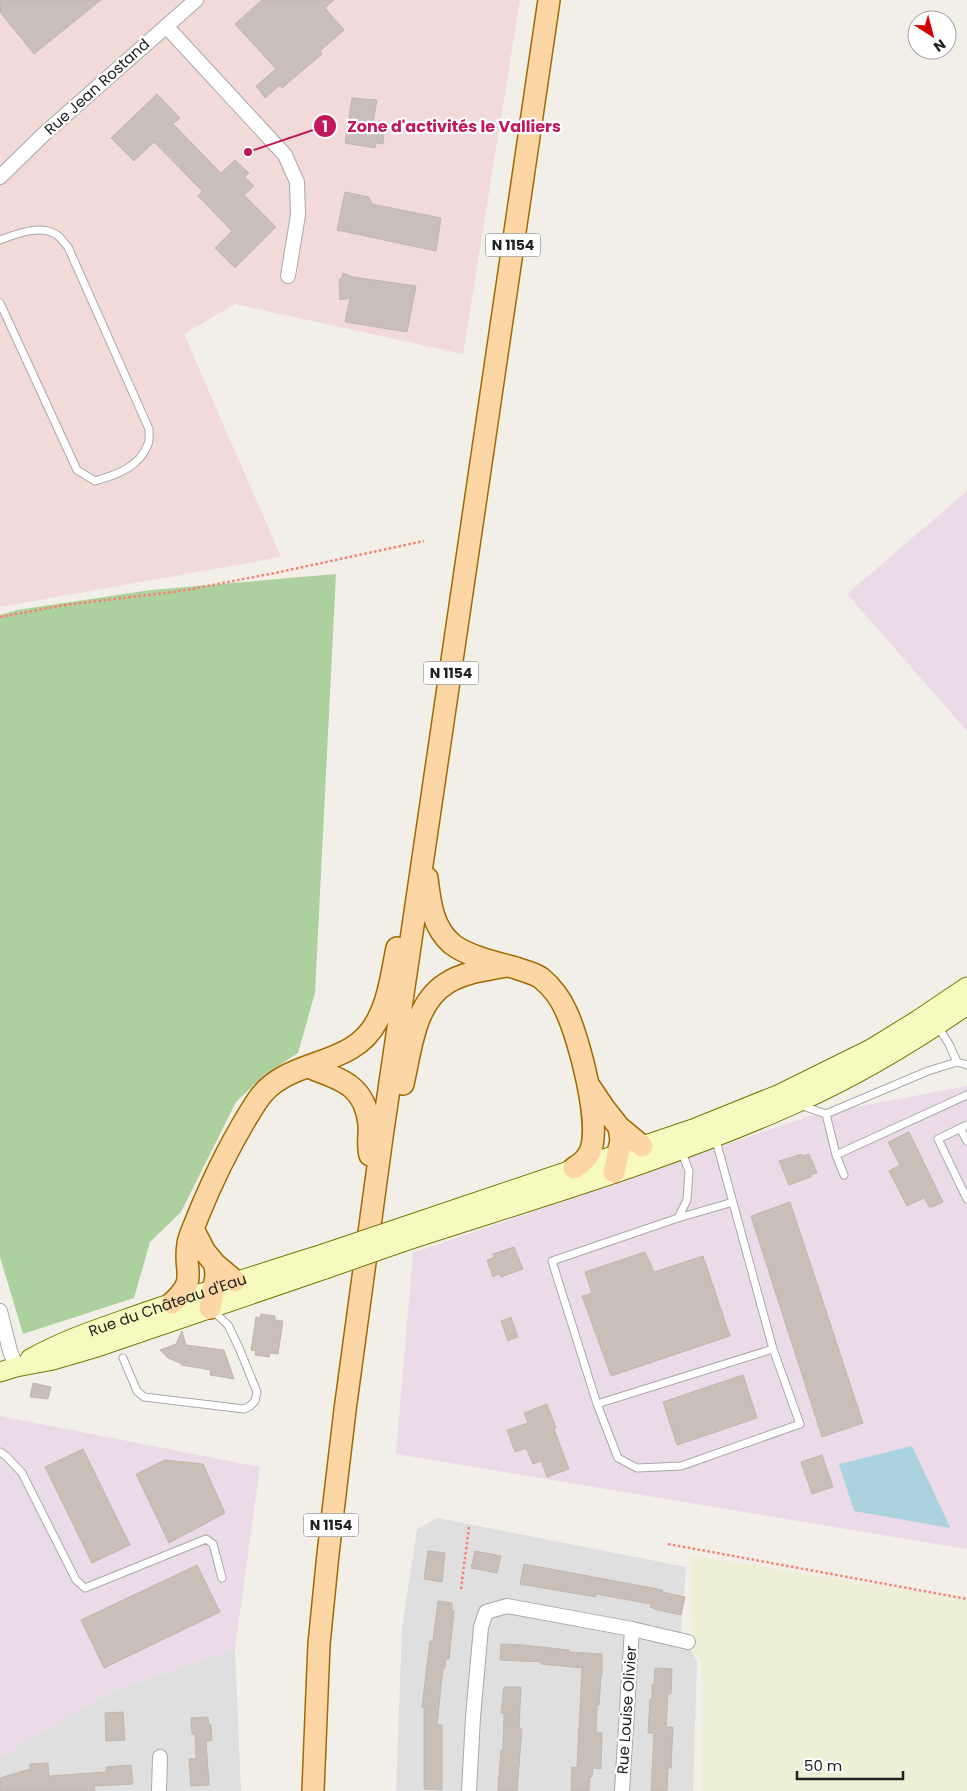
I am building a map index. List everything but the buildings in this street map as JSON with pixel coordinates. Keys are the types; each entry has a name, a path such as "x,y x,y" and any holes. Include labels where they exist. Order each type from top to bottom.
{"main road":[{"name":"N 1154","path":"313,1791 319,1644 345,1410 382,1137 548,0"},
{"path":"403,1235 574,1168 585,1161 593,1138 590,1087 566,1010 552,989 539,976 463,951 451,943 433,915 424,855"},
{"path":"203,1292 187,1260 188,1244 209,1190 258,1099 282,1077 351,1050 366,1038 377,1021 385,1000 398,943 412,932"},
{"path":"382,1137 396,1110 417,1025 427,1003 446,984 461,976 481,970 508,966"},
{"path":"574,1168 681,1150 794,1104 880,1061 937,1016 967,987"},
{"path":"324,1262 611,1162 642,1146 693,1129 780,1094 871,1049 918,1020 937,1016 967,1005"},
{"path":"308,1067 346,1082 358,1094 365,1106 369,1124 369,1151 377,1182"},
{"path":"590,1087 619,1127 642,1146"},
{"path":"611,1162 620,1140 619,1127"},
{"path":"593,1138 611,1162"},
{"path":"193,1229 205,1252 215,1264 235,1281"},
{"name":"Rue du Château d'Eau","path":"203,1292 324,1262"},
{"name":"Rue du Château d'Eau","path":"8,1369 53,1360 203,1292 235,1281 324,1262"},
{"path":"203,1292 215,1264"},
{"path":"172,1303 185,1288 203,1292"},
{"name":"Rue du Château d'Eau","path":"8,1369 85,1333 172,1303"}],"street":[{"name":"Rue Jean Rostand","path":"0,177 44,134 196,0"},
{"path":"166,26 285,155 297,182 298,215 288,276"},
{"path":"0,1311 10,1351 8,1369"},
{"path":"469,1791 479,1647 481,1627 486,1612 507,1606 632,1629 688,1642"},
{"name":"Rue Louise Olivier","path":"622,1791 632,1629"},
{"path":"159,1791 160,1757"}],"lane":[{"path":"0,240 40,230 56,235 68,247 149,429 148,444 136,464 112,476 95,481 77,470 0,303"},
{"path":"937,1016 958,1062"},
{"path":"794,1104 826,1114 928,1071 958,1062 967,1065"},
{"path":"836,1155 967,1095"},
{"path":"826,1114 836,1155 844,1175"},
{"path":"967,1141 964,1126 938,1139 967,1199"},
{"path":"678,1218 687,1200 689,1171 681,1150 693,1129 715,1137 722,1161 773,1349 800,1424 681,1466 637,1468 618,1458 597,1404 552,1261 678,1218 733,1202"},
{"path":"123,1358 137,1391 144,1397 244,1409 250,1406 255,1401 257,1392 239,1348 228,1325 203,1292"},
{"path":"597,1404 773,1349"},
{"path":"0,1452 22,1473 76,1580 85,1588 206,1539 213,1544 222,1578"}],"path":[{"path":"0,617 66,604 180,591 424,541"},
{"path":"461,1589 469,1527"},
{"path":"668,1544 967,1599"}],"shaded area":[{"path":"0,0 520,0 463,354 235,304 184,334 281,557 0,607"},
{"path":"967,491 967,731 847,594"},
{"path":"967,1086 967,1549 396,1454 413,1253 809,1116"},
{"path":"0,1416 260,1467 235,1649 112,1691 0,1757"},
{"path":"438,1518 686,1567 681,1630 697,1662 693,1791 396,1791 402,1628 417,1529"},
{"path":"235,1649 241,1791 0,1791 0,1757 112,1691"}],"green space":[{"path":"336,574 315,993 298,1053 264,1075 236,1102 181,1212 150,1242 134,1298 23,1334 0,1257 0,615 17,610 151,590"},
{"path":"690,1555 967,1600 967,1791 702,1791 702,1677 700,1657 693,1654"}],"water":[{"path":"912,1446 950,1528 854,1511 839,1464"}],"place":[{"name":"Zone d'activités le Valliers","path":"248,152"}]}
